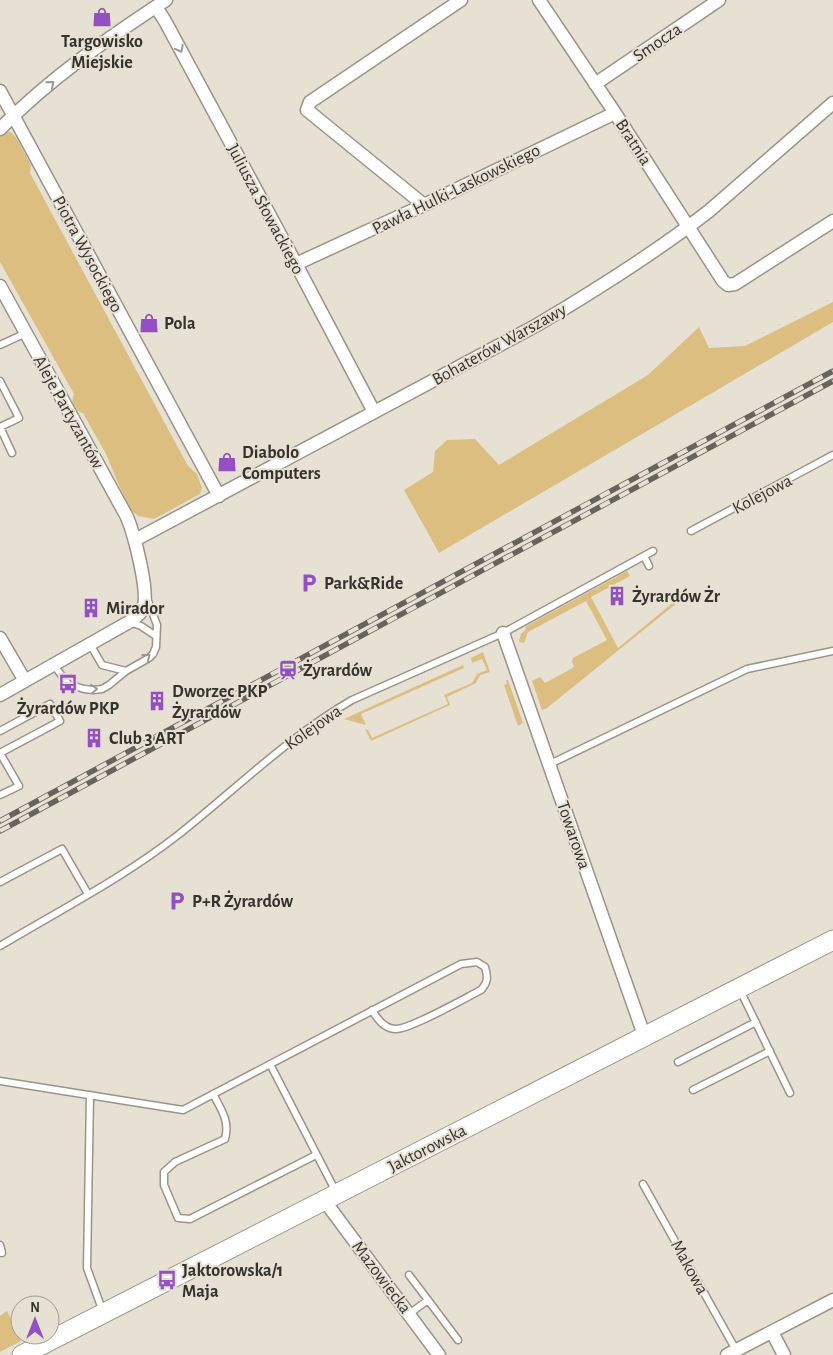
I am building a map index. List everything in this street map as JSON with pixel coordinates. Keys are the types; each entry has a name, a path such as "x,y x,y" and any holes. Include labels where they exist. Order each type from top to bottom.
{"main road":[{"name":"Jaktorowska","path":"22,1355 645,1038 833,940"}],"street":[{"path":"424,205 308,110 310,102 461,0"},
{"name":"Bratnia","path":"539,0 615,113 723,281 728,284 734,284 833,221"},
{"name":"Smocza","path":"594,84 718,0"},
{"path":"0,129 13,115 76,63 161,4"},
{"name":"Juliusza Słowackiego","path":"161,4 374,412"},
{"name":"Piotra Wysockiego","path":"0,91 219,496"},
{"name":"Bohaterów Warszawy","path":"134,540 537,325 580,300 689,227 833,103"},
{"name":"Pawła Hulki-Laskowskiego","path":"296,264 615,113"},
{"name":"Aleje Partyzantów","path":"0,286 127,517 134,540 145,593"},
{"path":"0,695 129,622 143,608 145,593"},
{"name":"Towarowa","path":"504,633 645,1038"},
{"path":"0,638 24,681"},
{"name":"Mazowiecka","path":"330,1197 439,1355"},
{"path":"731,1353 833,1300"},
{"path":"772,1332 784,1355"}],"lane":[{"path":"0,345 26,333"},
{"path":"0,381 19,418 0,427 12,453"},
{"name":"Kolejowa","path":"690,531 833,455"},
{"name":"Kolejowa","path":"0,946 131,868 172,840 288,744 330,713 360,697 504,633 653,551"},
{"path":"644,556 649,566"},
{"path":"53,664 68,684 89,690 102,689 126,671 152,656 156,646 156,620 145,593"},
{"path":"129,622 141,626 156,636"},
{"path":"90,644 102,665 126,671"},
{"path":"550,764 747,670 833,651"},
{"path":"0,731 50,704 60,721 0,752 19,786 0,795"},
{"path":"0,882 62,849 88,894"},
{"path":"0,1081 183,1110 372,1010 461,964 477,962 485,967 488,976 482,990 410,1025 395,1029 385,1025 376,1017 372,1010"},
{"path":"740,988 790,1093"},
{"path":"678,1062 756,1022"},
{"path":"693,1090 770,1051"},
{"path":"270,1064 316,1154 330,1197"},
{"path":"213,1094 226,1120 228,1130 225,1139 175,1162 164,1172 164,1185 178,1218 190,1219 316,1154"},
{"path":"90,1095 86,1268 103,1313"},
{"name":"Makowa","path":"643,1184 731,1353"},
{"path":"0,1245 2,1253"},
{"path":"409,1276 458,1340"},
{"path":"409,1314 428,1300"}],"shaded area":[{"path":"4,132 11,132 17,139 31,165 30,173 188,466 197,474 202,488 200,494 154,519 138,516 131,510 106,454 83,413 78,411 72,402 74,394 0,262 0,136"},
{"path":"833,302 833,322 439,553 404,490 433,472 435,451 447,440 475,439 499,465 648,375 699,327 709,348 745,346"},
{"path":"627,571 630,576 591,597 618,648 681,596 682,599 547,708 542,710 532,681 540,677 545,683 571,669 574,667 573,658 607,640 586,601 528,632 524,643 519,642 521,634 526,629 525,627"},
{"path":"483,652 490,672 480,675 476,683 447,697 450,705 371,741 365,729 368,730 372,738 448,704 444,695 472,683 477,674 487,670 482,659 472,663 471,658"},
{"path":"463,665 464,668 361,714 366,725 344,719"},
{"path":"506,680 508,680 523,723 518,726 504,685 507,684"},
{"path":"7,1311 10,1317 10,1345 13,1345 0,1352 0,1316"}],"railway":[{"path":"0,821 833,371"},
{"path":"0,831 833,381"}],"place":[{"name":"Targowisko Miejskie","path":"102,17"},
{"name":"Pola","path":"149,323"},
{"name":"Diabolo Computers","path":"227,462"},
{"name":"Park&Ride","path":"309,583"},
{"name":"Żyrardów Żr","path":"617,596"},
{"name":"Mirador","path":"91,608"},
{"name":"Żyrardów","path":"288,670"},
{"name":"Żyrardów PKP","path":"68,684"},
{"name":"Dworzec PKP Żyrardów","path":"157,701"},
{"name":"Club 3 ART","path":"94,738"},
{"name":"P+R Żyrardów","path":"177,901"},
{"name":"Jaktorowska/1 Maja","path":"167,1280"}]}
